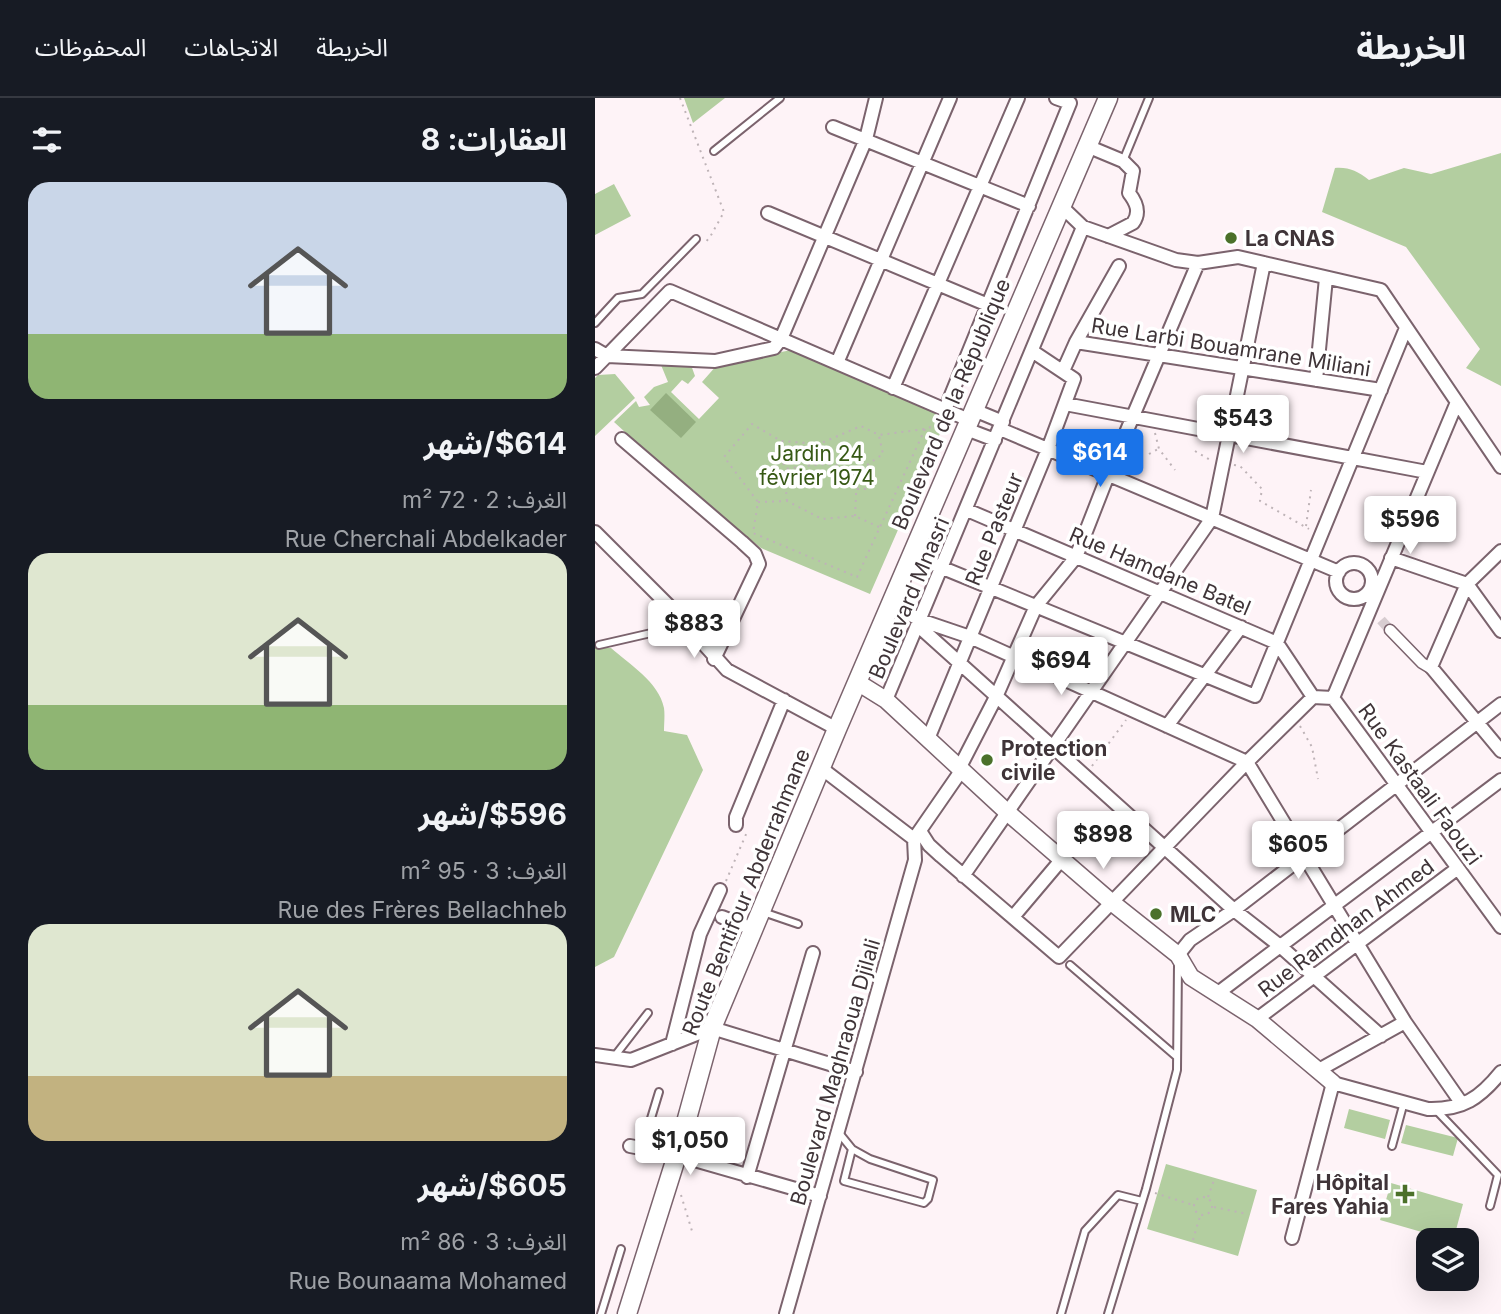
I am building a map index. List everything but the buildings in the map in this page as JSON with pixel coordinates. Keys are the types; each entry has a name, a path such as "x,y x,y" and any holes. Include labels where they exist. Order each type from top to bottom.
{"main road":[{"name":"Boulevard de la République","path":"837,729 1108,98"},
{"name":"Route Bentifour Abderrahmane","path":"627,1314 677,1155 712,1027 837,729"}],"street":[{"path":"601,352 715,361 774,348 781,339 866,139 876,98"},
{"path":"837,363 950,98"},
{"path":"893,388 1018,98"},
{"path":"945,416 1070,103 1056,98"},
{"path":"834,127 1029,206"},
{"path":"1087,146 1123,161 1133,171 1129,193 1137,202 1136,219 1108,236"},
{"path":"1061,206 1083,227 1176,260 1198,263 1238,257 1381,290 1501,467"},
{"path":"768,213 988,305"},
{"name":"Boulevard Mnasri","path":"886,701 1083,227"},
{"path":"917,835 961,771 962,763 996,697 1036,606 1076,557 1198,263"},
{"path":"963,876 1212,518 1264,263"},
{"path":"1032,351 1063,371 1076,342 1119,266"},
{"path":"1316,380 1325,278"},
{"path":"595,368 601,352 670,291 893,388 945,416 970,420 1048,449 1339,572"},
{"path":"911,555 1255,696 1406,328"},
{"name":"Rue Larbi Bouamrane Miliani","path":"1076,342 1381,390"},
{"name":"Rue Pasteur","path":"929,739 1065,404 1074,379 1063,371"},
{"path":"821,768 917,835 1059,957 1110,901 1313,697 1333,698 1375,589 1391,558 1457,402"},
{"path":"1065,404 1427,472"},
{"path":"970,420 999,430"},
{"path":"622,439 755,554 759,564 714,659"},
{"name":"Rue Hamdane Batel","path":"967,510 1277,643"},
{"path":"595,532 726,670 837,729"},
{"path":"1432,668 1467,584 1501,551"},
{"path":"1391,558 1467,584 1501,631"},
{"path":"1349,564 1362,565 1371,574 1375,589 1359,599 1347,598 1336,584 1339,572 1349,564"},
{"path":"891,604 920,620 970,637 1247,762 1405,1022 1462,1104"},
{"path":"920,620 924,631 996,697 1234,910 1280,946 1381,1036"},
{"path":"1167,726 1241,627"},
{"path":"1390,630 1422,663 1432,668 1501,751"},
{"path":"1277,643 1313,697"},
{"path":"857,682 886,701 1007,812 1178,956 1191,976 1257,1019 1333,1083 1436,1110 1474,1100 1501,1072"},
{"name":"Rue Kastaali Faouzi","path":"1333,698 1501,927"},
{"path":"736,825 736,817 755,767 784,700"},
{"path":"1178,956 1190,940 1234,910 1501,704"},
{"path":"1218,993 1501,780"},
{"name":"Boulevard Maghraoua Djilali","path":"786,1314 915,860 917,835"},
{"path":"915,860 941,856"},
{"path":"1013,918 1062,859"},
{"name":"Rue Ramdhan Ahmed","path":"1257,1019 1458,868"},
{"path":"672,1044 700,934 720,890"},
{"path":"722,917 753,929"},
{"path":"747,1177 813,953"},
{"path":"1317,1071 1405,1022"},
{"path":"596,1057 631,1060 712,1027 856,1072"},
{"path":"1291,1238 1333,1083"},
{"path":"636,1147 677,1155 820,1196"}],"lane":[{"path":"714,152 780,98"},
{"path":"1123,161 1149,98"},
{"path":"595,323 618,298 642,294 696,239"},
{"path":"599,645 686,625"},
{"path":"761,912 798,924"},
{"path":"1108,1314 1146,1189 1177,1070 1178,956"},
{"path":"1070,965 1177,1057"},
{"path":"613,1059 648,1013"},
{"path":"636,1147 659,1092"},
{"path":"1392,1146 1404,1102"},
{"path":"1436,1110 1498,1175 1490,1206"},
{"path":"839,1133 852,1149 870,1159 933,1180 928,1199 924,1203 844,1181 852,1149"},
{"path":"1061,1314 1084,1231 1118,1195 1142,1201"},
{"path":"601,1314 621,1249"}],"path":[{"path":"680,98 725,212 711,237 701,247"},
{"path":"925,429 857,577 753,533 758,502 724,457 752,424 781,441 819,444 861,426 879,435 925,429 945,416"},
{"path":"1158,422 1155,433 1159,449 1175,470"},
{"path":"857,472 883,454 879,435"},
{"path":"781,441 787,501"},
{"path":"1149,454 1159,449"},
{"path":"1195,451 1204,458 1240,467 1262,488 1260,501 1321,534"},
{"path":"785,469 822,464 846,466 857,472"},
{"path":"855,516 857,472"},
{"path":"856,489 867,489"},
{"path":"1305,527 1311,490"},
{"path":"758,502 787,501 822,519 855,516 880,527"},
{"path":"1292,718 1305,731 1312,747 1318,779"},
{"path":"1085,776 1124,723"},
{"path":"720,890 748,832 736,825"},
{"path":"1207,1198 1214,1180"},
{"path":"1146,1189 1194,1206 1200,1215"},
{"path":"680,1193 692,1231"},
{"path":"1194,1206 1199,1198 1207,1198"},
{"path":"1207,1198 1213,1206 1247,1214"},
{"path":"1200,1215 1209,1214 1213,1206"},
{"path":"1193,1240 1200,1215"}],"green space":[{"path":"684,98 725,98 693,123"},
{"path":"1501,153 1501,386 1466,368 1480,349 1406,247 1322,212 1335,168 1353,170 1369,180 1404,168 1431,174"},
{"path":"614,184 631,216 595,235 595,194"},
{"name":"Jardin 24 février 1974","path":"796,349 942,411 945,422 870,594 761,548 693,494 614,422 636,401 639,407 650,405 644,397 654,387 668,382 661,365 691,365 695,376 688,384 682,380 671,392 699,419 719,398 702,382 717,365"},
{"path":"615,374 635,398 595,436 595,378 598,375"},
{"path":"595,642 604,648 611,648 650,682 664,708 664,731 687,735 703,770 614,957 595,967"},
{"path":"1349,1109 1390,1120 1385,1139 1344,1128"},
{"path":"1406,1125 1458,1138 1453,1156 1401,1143"},
{"path":"1166,1164 1257,1190 1238,1256 1147,1229"},
{"path":"1391,1183 1463,1204 1457,1228 1416,1228 1416,1230 1380,1220"}],"shaded area":[{"path":"666,393 696,422 681,438 650,410"}],"tunnel":[{"path":"1381,620 1390,630"}],"place":[{"name":"La CNAS","path":"1231,238"},
{"name":"Protection civile","path":"987,760"},
{"name":"MLC","path":"1156,914"},
{"name":"Hôpital Fares Yahia","path":"1405,1194"}]}
